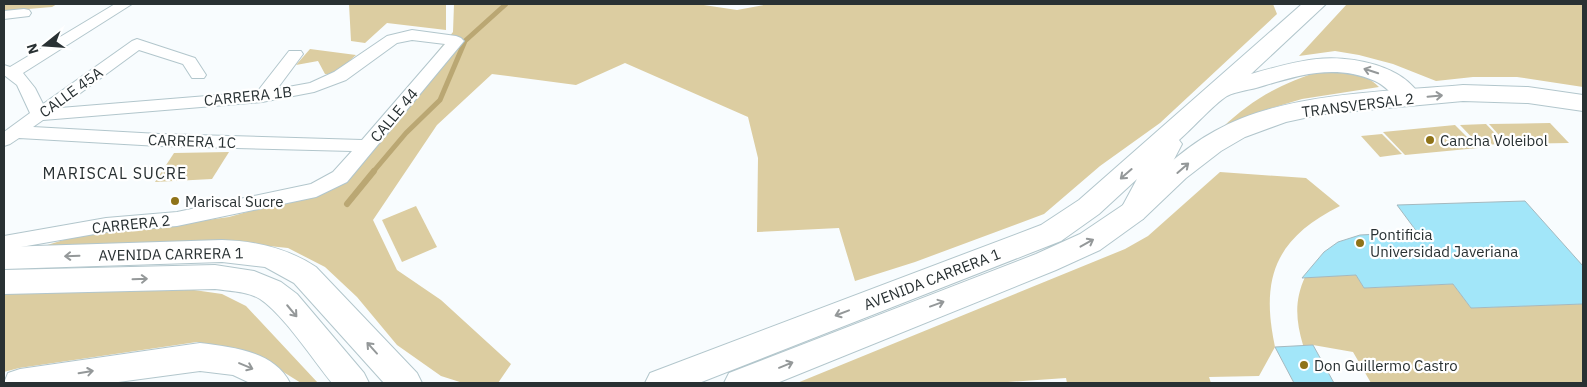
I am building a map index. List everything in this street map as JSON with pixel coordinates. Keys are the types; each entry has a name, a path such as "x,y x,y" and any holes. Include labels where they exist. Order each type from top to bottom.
{"main road":[{"name":"AVENIDA CARRERA 1","path":"662,383 1051,233 1089,206 1315,4"},
{"path":"1220,90 1314,67 1339,64 1365,69 1390,79 1398,84 1410,98"},
{"name":"TRANSVERSAL 2","path":"1133,212 1209,146 1242,129 1278,117 1323,106 1490,93 1528,95 1583,103"},
{"name":"AVENIDA CARRERA 1","path":"741,383 1075,249 1106,232 1133,212 1176,130"},
{"name":"AVENIDA CARRERA 1","path":"4,258 222,251 248,252 271,256 289,263 305,275 405,383"},
{"name":"AVENIDA CARRERA 1","path":"4,282 215,278 254,283 270,290 286,303 352,383"},
{"path":"20,383 200,357 238,362 263,374 273,383"}],"street":[{"path":"39,116 26,86 8,71 125,4"},
{"path":"4,15 24,13"},
{"name":"CARRERA 1B","path":"39,116 182,102 262,97 314,87 340,76 392,39 412,35 442,39"},
{"name":"CALLE 44","path":"316,190 340,177 456,42 442,39"},
{"name":"CALLE 45A","path":"10,136 138,44 189,61 198,75"},
{"path":"262,97 295,54"},
{"name":"CARRERA 1C","path":"10,136 367,146"},
{"name":"CARRERA 2","path":"4,243 106,224 177,219 316,190"}],"shaded area":[{"path":"4,4 57,4 52,7 4,11"},
{"path":"349,4 446,4 446,30 387,23 365,43 351,41"},
{"path":"454,4 697,4 737,10 769,4 1273,4 1277,14 1160,123 1100,166 1044,214 915,262 855,281 839,228 757,232 758,158 748,117 625,63 576,85 492,74 437,125 373,220 397,270 441,300 511,364 498,383 463,383 441,376 397,345 357,297 325,267 288,248 218,241 44,246 83,234 229,217 327,190 453,32"},
{"path":"1347,4 1583,4 1583,87 1517,77 1473,77 1436,81 1393,64 1359,55 1335,51 1299,56"},
{"path":"310,49 356,55 335,74 325,74 318,61 296,65"},
{"path":"1321,71 1360,75 1379,87 1302,99 1258,112 1223,127 1245,108 1268,93"},
{"path":"1550,123 1569,143 1507,144 1489,124"},
{"path":"1486,124 1505,144 1479,145 1460,125"},
{"name":"Cancha Voleibol","path":"1455,125 1478,148 1405,155 1383,132"},
{"path":"1382,134 1402,154 1380,157 1361,136"},
{"path":"229,152 212,179 155,182 174,153"},
{"path":"1220,172 1306,178 1340,206 1318,218 1301,232 1287,246 1278,262 1272,280 1270,300 1275,347 1259,376 1209,377 1211,383 1067,383 1066,378 994,383 797,383 1125,249 1148,236"},
{"path":"416,206 437,247 402,262 382,220"},
{"path":"1356,275 1364,288 1453,284 1471,308 1583,304 1583,383 1371,383 1353,352 1303,345 1299,328 1297,311 1299,294 1305,277"},
{"path":"187,289 222,294 246,306 318,383 301,383 269,363 231,349 197,342 19,368 4,372 4,294"}],"building":[{"path":"1525,201 1583,266 1583,304 1471,308 1453,284 1364,288 1356,275 1302,278 1324,252 1338,242 1360,235 1417,232 1397,205"},
{"name":"Don Guillermo Castro","path":"1313,345 1334,383 1294,383 1275,347"}],"waterway":[{"path":"373,172 406,133 440,100 465,41 506,4"},
{"path":"347,204 374,171"}],"place":[{"name":"Cancha Voleibol","path":"1430,140"},
{"name":"Mariscal Sucre","path":"175,201"},
{"name":"Pontificia Universidad Javeriana","path":"1360,243"},
{"name":"Don Guillermo Castro","path":"1304,365"}],"district":[{"name":"MARISCAL SUCRE","path":"115,173"}]}
